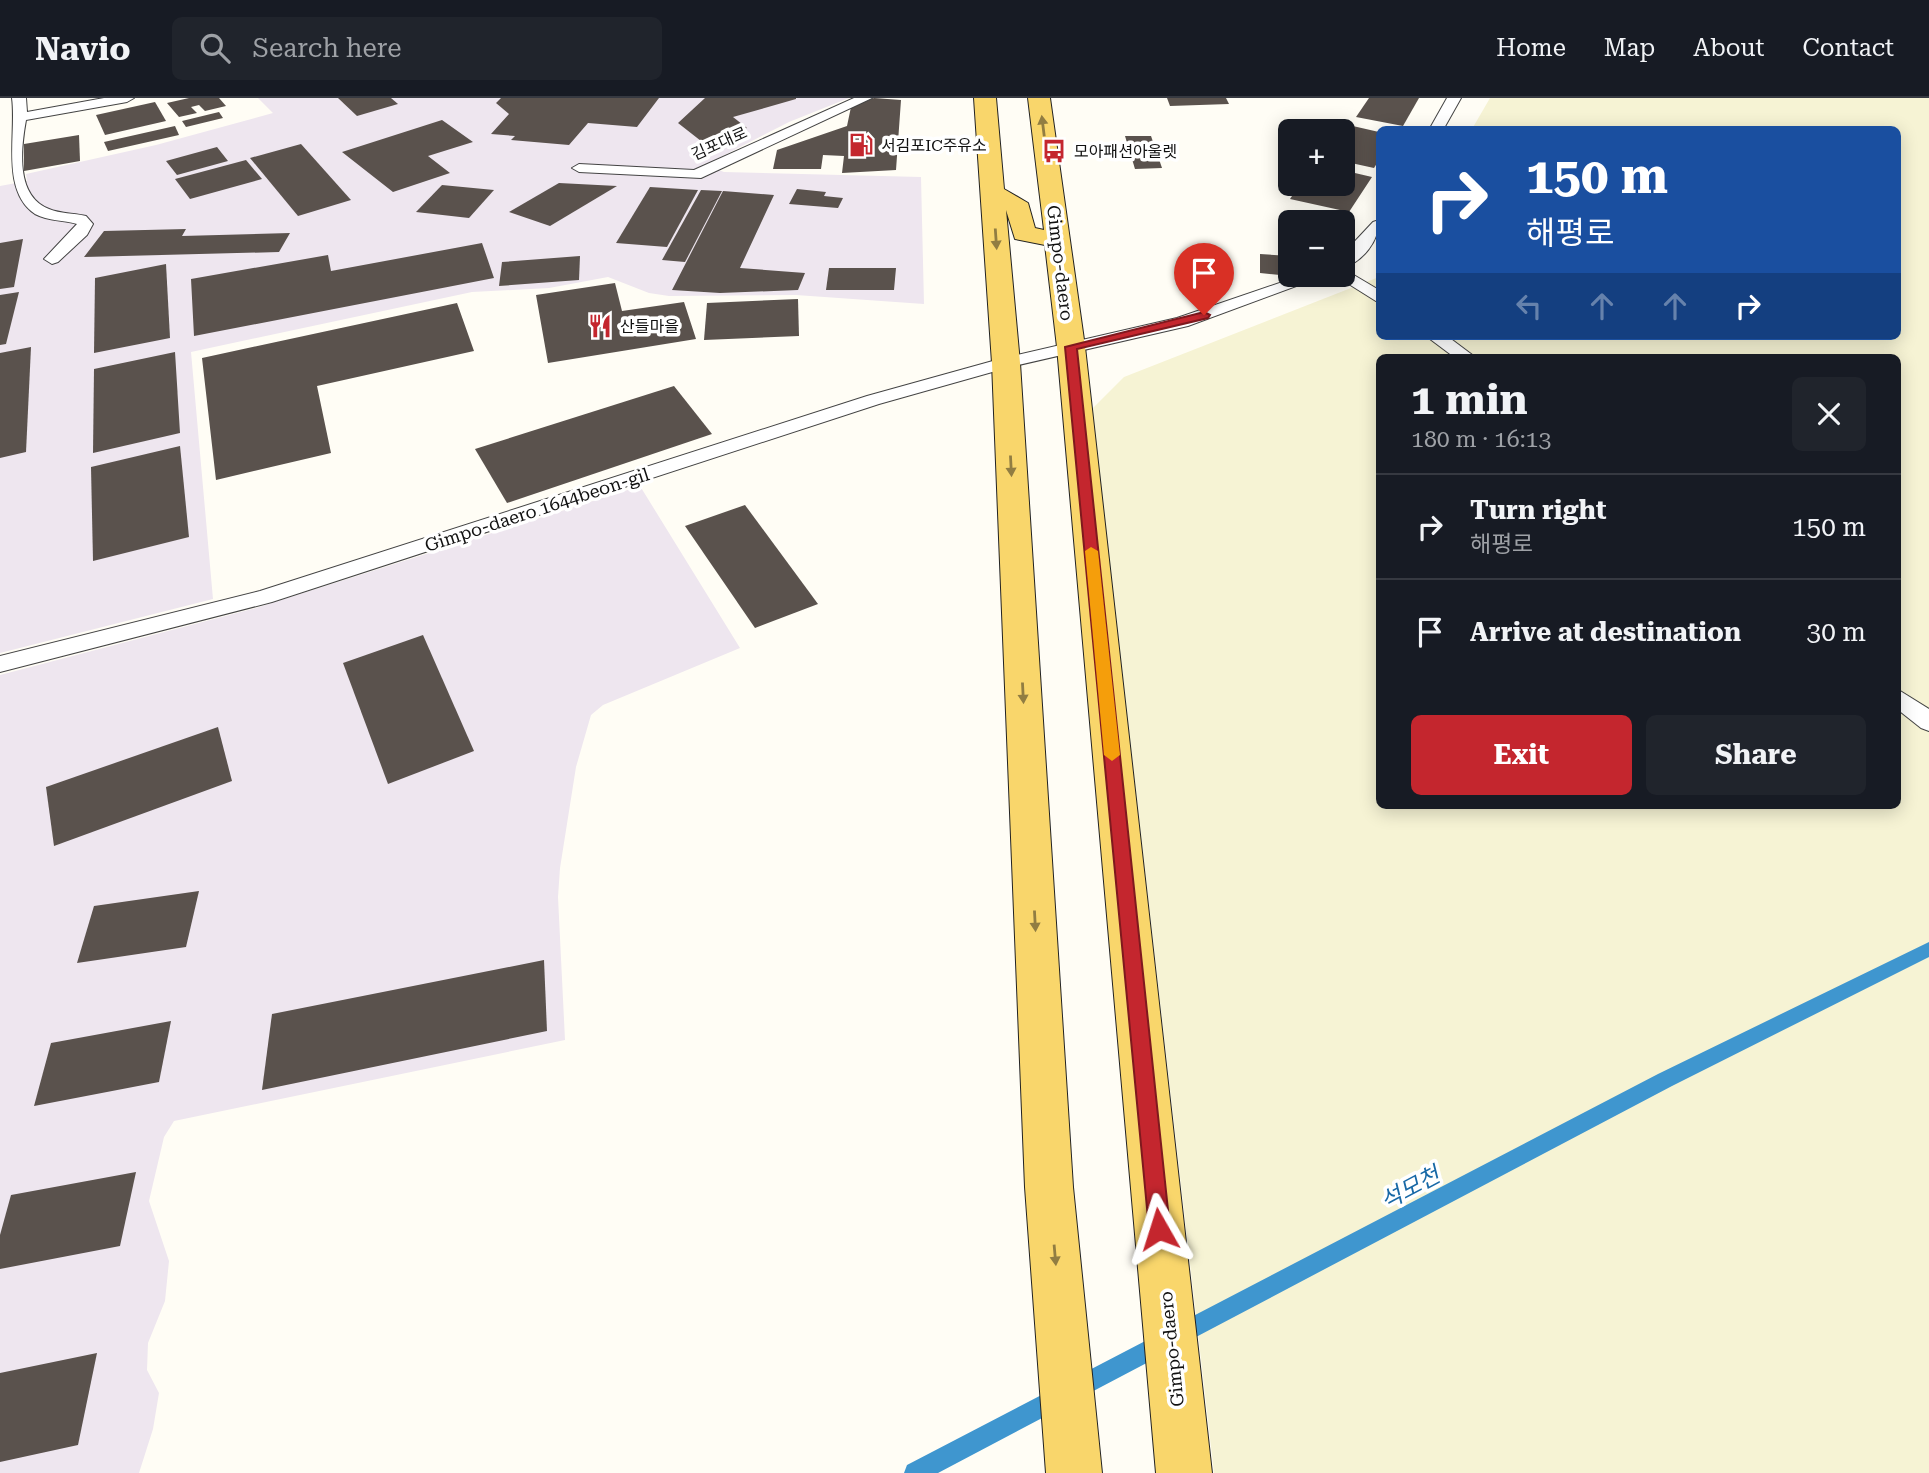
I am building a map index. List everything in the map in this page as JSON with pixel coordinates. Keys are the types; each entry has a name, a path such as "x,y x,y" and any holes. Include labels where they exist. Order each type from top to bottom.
{"main road":[{"path":"985,98 1006,363 1049,1186 1074,1473"},
{"name":"Gimpo-daero","path":"1039,98 1071,347 1184,1473"},
{"path":"992,192 1015,203 1024,234 1057,239"}],"lane":[{"path":"19,98 21,117 14,144 13,164 25,196 36,209 82,219 85,224 81,233 52,259"},
{"path":"21,117 127,98"},
{"name":"김포대로","path":"579,168 696,174 864,98"},
{"path":"1438,126 1454,98"},
{"path":"1355,253 1376,229"},
{"path":"1355,282 1376,296"},
{"name":"Gimpo-daero 1644beon-gil","path":"0,664 184,619 330,578 864,403 1006,363 1182,322 1283,287"},
{"path":"1442,340 1462,354"},
{"path":"1901,700 1929,722"}],"shaded area":[{"path":"258,98 849,98 789,122 705,165 724,172 921,177 924,304 796,295 669,296 649,293 608,277 549,288 472,292 191,352 213,599 0,653 0,186 27,181 26,174 156,145 273,113"},
{"path":"1490,98 1929,98 1929,1473 1214,1473 1092,409 1124,377 1376,278 1376,340 1901,340 1901,126 1474,126"},
{"path":"640,486 740,648 603,705 591,715 576,767 560,868 558,897 565,1040 174,1121 164,1137 149,1201 169,1261 165,1301 148,1343 147,1370 159,1393 153,1429 139,1473 0,1473 0,675 256,608"}],"building":[{"path":"189,98 219,98 226,106 205,111 199,105 191,107 197,113 179,117 167,103"},
{"path":"338,98 391,98 398,104 357,116"},
{"path":"501,98 659,98 637,127 588,123 569,145 511,140 515,136 491,134 509,114 496,103"},
{"path":"705,98 796,99 733,117 747,128 701,141 678,123"},
{"name":"서김포IC주유소","path":"874,98 901,100 896,170 842,173 844,156 823,155 821,169 773,169 777,150 847,126 851,107"},
{"path":"1167,98 1226,98 1229,104 1170,106"},
{"path":"1369,98 1419,98 1403,126 1356,117"},
{"path":"155,102 166,121 105,135 96,115"},
{"path":"219,112 223,118 186,127 182,121"},
{"path":"442,120 473,142 428,156 450,173 393,192 342,152"},
{"path":"175,126 179,135 108,151 104,142"},
{"path":"1355,127 1376,131 1374,168 1355,164"},
{"path":"79,135 80,161 24,171 24,144"},
{"path":"1125,136 1151,136 1162,168 1135,169"},
{"path":"301,144 351,200 298,216 250,158"},
{"path":"217,147 228,161 177,175 166,161"},
{"path":"246,160 262,179 190,199 175,179"},
{"path":"1355,173 1372,177 1350,210 1290,199 1292,196 1355,196"},
{"path":"559,183 617,186 550,226 509,212"},
{"path":"442,185 494,190 469,218 416,212"},
{"path":"650,187 698,190 667,247 616,243"},
{"path":"797,189 826,192 824,196 843,198 838,208 789,204"},
{"path":"701,190 722,191 685,262 662,260"},
{"path":"723,191 774,195 740,268 805,273 798,290 720,293 672,290"},
{"path":"186,229 182,236 290,233 279,252 84,257 104,231"},
{"path":"23,239 14,287 0,289 0,243"},
{"path":"482,243 494,278 194,336 191,279 328,255 331,271"},
{"path":"1260,254 1278,255 1278,275 1260,273"},
{"path":"580,256 579,280 499,286 502,262"},
{"path":"166,264 170,338 94,353 95,278"},
{"path":"829,268 896,268 894,290 826,290"},
{"path":"615,283 622,311 684,302 696,339 548,363 536,295"},
{"path":"19,292 6,344 0,345 0,295"},
{"path":"798,299 799,336 704,340 707,303"},
{"path":"457,303 474,351 317,386 331,453 216,480 202,358"},
{"path":"31,347 26,452 0,458 0,353"},
{"path":"175,352 180,433 93,453 94,369"},
{"path":"674,386 712,434 507,503 475,449"},
{"path":"180,446 189,537 93,561 91,467"},
{"path":"745,505 818,604 755,628 685,526"},
{"path":"423,635 474,751 388,784 343,663"},
{"path":"218,727 232,781 54,846 46,787"},
{"path":"199,891 186,947 77,963 94,906"},
{"path":"544,960 547,1031 262,1090 272,1014"},
{"path":"171,1021 159,1082 34,1106 51,1043"},
{"path":"136,1172 120,1246 0,1269 0,1235 11,1195"},
{"path":"97,1353 78,1445 0,1462 0,1373"}],"waterway":[{"name":"석모천","path":"915,1473 1665,1080 1929,949"}],"slow traffic":[{"path":"1091,551 1112,755"}],"place":[{"name":"서김포IC주유소","path":"861,145"},
{"name":"모아패션아울렛","path":"1054,151"},
{"name":"산들마을","path":"600,326"}],"route":[{"path":"1159,1229 1071,347 1204,315"}]}
